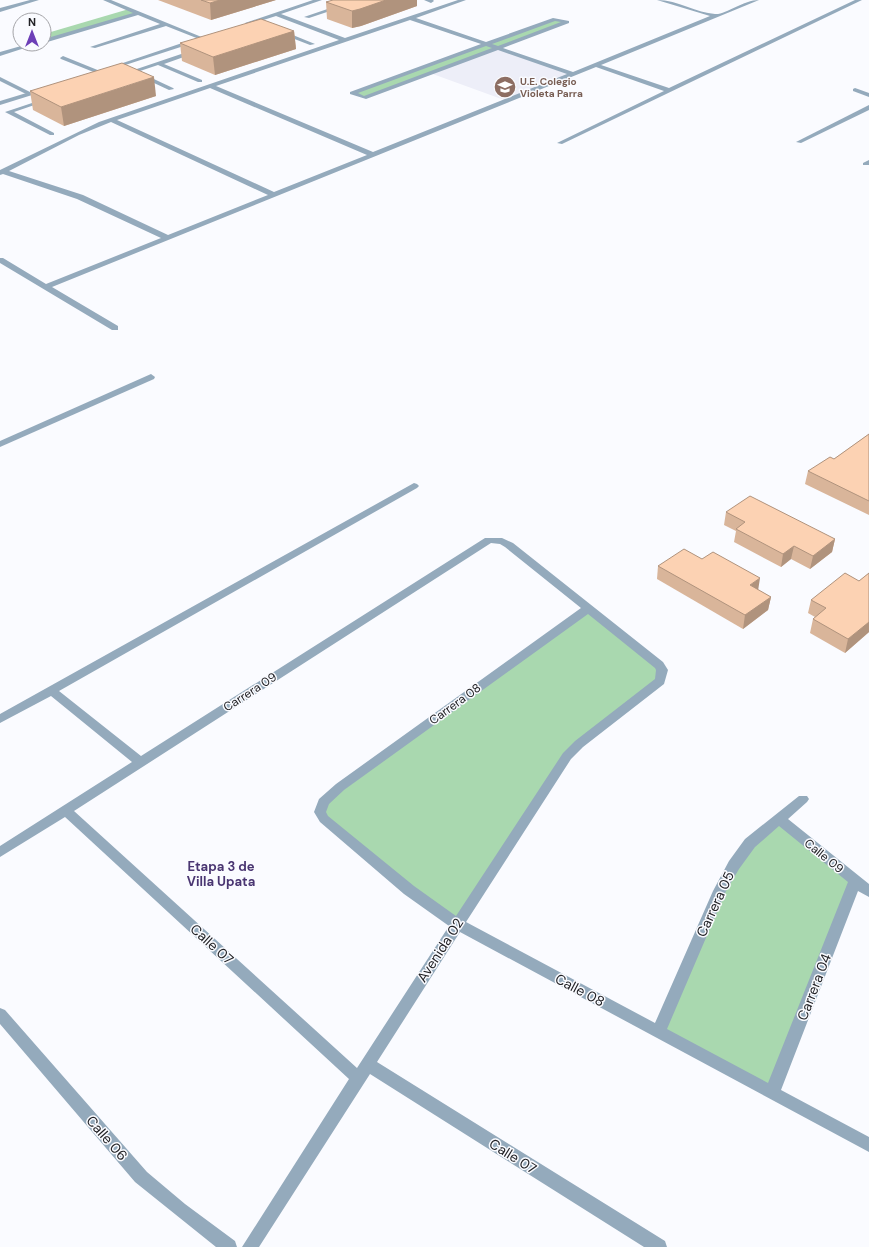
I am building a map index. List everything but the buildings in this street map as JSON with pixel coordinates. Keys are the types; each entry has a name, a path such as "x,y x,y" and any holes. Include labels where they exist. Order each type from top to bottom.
{"street":[{"path":"0,4 15,0"},
{"path":"0,10 36,0"},
{"path":"106,0 201,38"},
{"path":"239,26 319,0"},
{"path":"341,0 350,3"},
{"path":"307,17 360,0"},
{"path":"2,172 77,134 112,120 463,0"},
{"path":"660,0 715,16"},
{"path":"46,287 756,0"},
{"path":"560,143 859,0"},
{"path":"52,32 129,9"},
{"path":"52,39 138,13"},
{"path":"276,14 344,40"},
{"path":"411,18 573,74"},
{"path":"555,19 567,22 364,98 352,93 486,44 555,19"},
{"path":"93,47 166,24"},
{"path":"276,30 312,44"},
{"path":"86,76 209,36"},
{"path":"0,47 12,43"},
{"path":"118,76 202,49"},
{"path":"0,54 12,50"},
{"path":"63,58 98,72"},
{"path":"137,59 150,66"},
{"path":"157,64 200,81"},
{"path":"596,65 670,91"},
{"path":"133,71 171,88"},
{"path":"0,79 30,94"},
{"path":"210,86 373,155"},
{"path":"0,103 52,87"},
{"path":"855,90 869,95"},
{"path":"52,98 8,112 52,134"},
{"path":"799,142 869,107"},
{"path":"112,120 274,195"},
{"path":"2,172 80,197 168,238"},
{"path":"0,260 115,328"},
{"path":"0,444 151,378"},
{"path":"0,719 414,486"},
{"name":"Carrera 09","path":"0,852 484,542 495,540 502,541 588,608"},
{"name":"Avenida 02","path":"250,1247 457,924 567,756 601,725 660,681 662,670 659,665 588,608"},
{"name":"Carrera 08","path":"323,802 340,787 588,608"},
{"path":"51,690 141,762"},
{"name":"Carrera 05","path":"658,1032 720,891 734,865 750,843 803,799"},
{"name":"Calle 08","path":"323,802 320,812 324,818 409,890 457,924 869,1145"},
{"name":"Calle 07","path":"65,810 358,1078"},
{"name":"Calle 09","path":"779,819 869,892"},
{"name":"Carrera 04","path":"772,1093 855,881"},
{"name":"Calle 06","path":"0,1014 141,1177 179,1209 229,1247"},
{"name":"Calle 07","path":"367,1064 659,1247"}],"shaded area":[{"name":"U.E. Colegio Violeta Parra","path":"498,48 573,74 507,101 430,73"}],"green space":[{"path":"129,9 138,13 52,39 52,32"},
{"path":"555,19 567,22 364,98 352,93"},
{"path":"588,609 659,665 662,675 579,744 457,924 324,819 320,807"},
{"path":"779,819 855,881 772,1093 658,1032 734,865"}],"place":[{"name":"U.E. Colegio Violeta Parra","path":"505,87"}],"district":[{"name":"Etapa 3 de Villa Upata","path":"221,874"}]}
